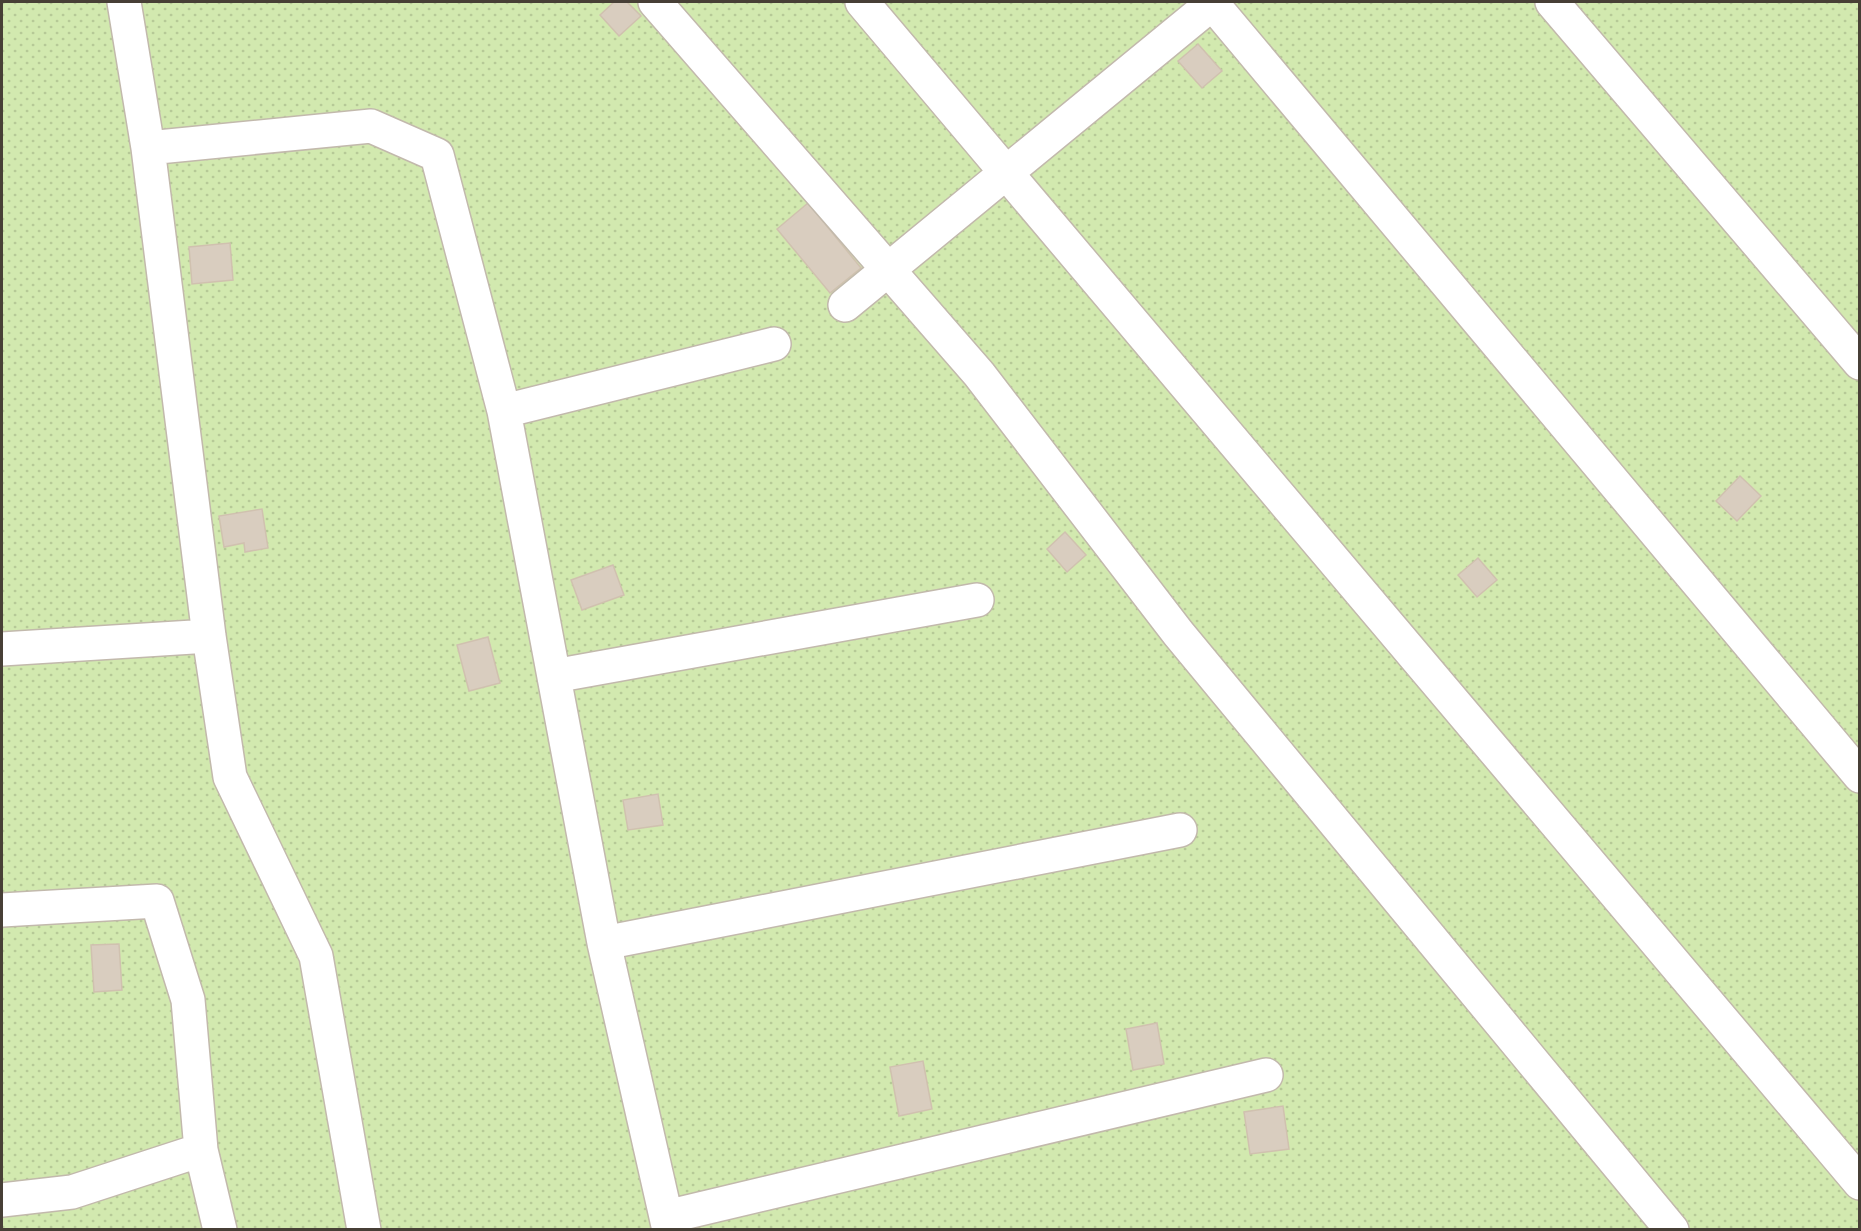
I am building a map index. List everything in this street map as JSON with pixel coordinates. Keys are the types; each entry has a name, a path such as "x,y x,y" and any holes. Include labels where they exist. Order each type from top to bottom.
{"lane":[{"path":"124,2 148,148 209,636 230,777 316,956 364,1230"},
{"path":"656,2 979,374 1179,633 1672,1230"},
{"path":"862,2 1860,1183"},
{"path":"845,305 1212,2 1860,776"},
{"path":"1552,2 1860,363"},
{"path":"148,148 371,126 437,155 504,411 604,943 668,1223 1266,1075"},
{"path":"504,411 774,344"},
{"path":"554,675 977,600"},
{"path":"2,649 209,636"},
{"path":"604,943 1180,830"},
{"path":"2,910 156,901 188,1000 201,1150 220,1230"},
{"path":"2,1200 72,1192 201,1150"}],"green space":[{"path":"2,2 1859,2 1859,1229 2,1229"}],"building":[{"path":"614,2 627,2 641,16 619,36 600,15"},
{"path":"1198,44 1222,71 1202,88 1178,61"},
{"path":"808,203 861,268 830,293 777,229"},
{"path":"230,243 233,280 192,284 189,247"},
{"path":"1740,476 1761,496 1737,521 1716,501"},
{"path":"262,509 268,548 245,552 244,543 224,547 219,516"},
{"path":"1065,532 1086,555 1067,572 1047,549"},
{"path":"1478,558 1497,580 1477,597 1458,575"},
{"path":"613,565 624,595 582,610 571,580"},
{"path":"488,637 500,683 469,691 457,645"},
{"path":"658,794 663,825 628,830 623,800"},
{"path":"119,944 122,990 94,992 91,945"},
{"path":"1157,1023 1164,1064 1133,1070 1126,1029"},
{"path":"923,1061 932,1109 899,1116 890,1067"},
{"path":"1283,1106 1289,1149 1250,1154 1244,1112"}]}
